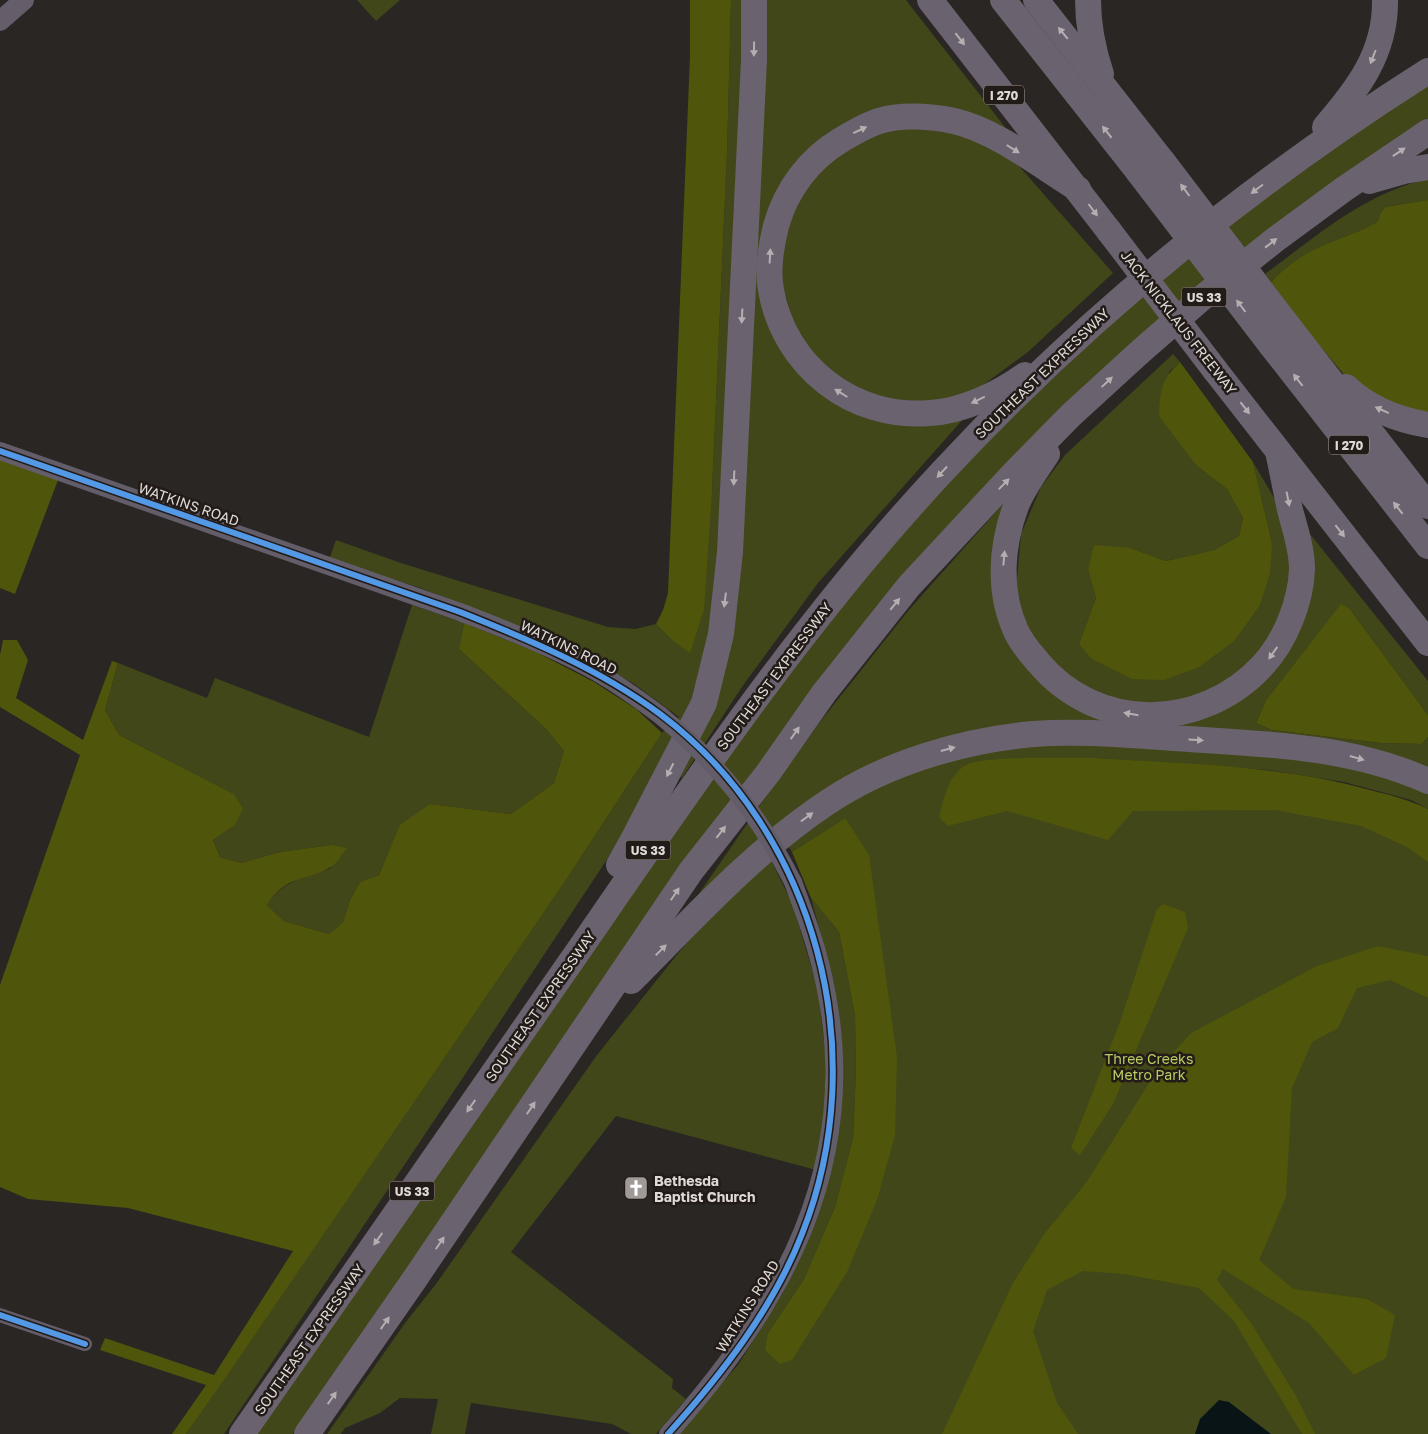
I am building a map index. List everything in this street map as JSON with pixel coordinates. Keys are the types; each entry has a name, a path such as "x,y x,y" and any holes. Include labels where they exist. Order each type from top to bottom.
{"highway":[{"path":"509,1052 634,838 704,703 719,643 730,552 754,60 754,0"},
{"name":"JACK NICKLAUS FREEWAY","path":"930,0 1428,643"},
{"name":"I 270","path":"1003,0 1428,546"},
{"path":"1036,0 1104,84 1310,355 1428,506"},
{"path":"1088,0 1092,47 1104,84"},
{"path":"1296,159 1350,98 1366,73 1379,40 1385,0"},
{"name":"SOUTHEAST EXPRESSWAY","path":"242,1434 668,821 790,651 832,597 941,473 1022,390 1091,325 1164,262 1296,159 1428,71"},
{"path":"1078,189 999,140 976,128 956,121 930,116 880,121 830,146 810,164 792,188 779,214 771,244 770,288 782,326 802,359 815,373 844,396 865,405 902,412 931,414 974,403 1018,380 1091,325"},
{"name":"US 33","path":"307,1434 412,1283 691,871 768,773 824,693 916,579 961,529 1071,415 1141,351 1202,298 1276,239 1344,188 1428,132"},
{"path":"1344,188 1404,171 1428,167"},
{"path":"1310,355 1350,392 1374,407 1397,417 1428,425"},
{"path":"1071,415 1017,505 1008,531 1004,555 1003,581 1006,598 1016,632 1030,654 1046,672 1079,697 1125,714 1140,716 1172,714 1223,698 1238,688 1273,655 1288,628 1297,601 1302,569 1298,540 1278,451"},
{"path":"590,1022 732,879 760,853 793,827 830,801 863,782 902,764 932,754 998,738 1035,734 1110,734 1304,747 1344,754 1428,781"}],"main road":[{"path":"0,22 24,0"}],"street":[{"name":"WATKINS ROAD","path":"0,451 423,599 514,633 587,667 611,680 660,715 706,756 732,785 761,825 793,882 812,931 827,990 833,1036 833,1098 824,1164 802,1236 771,1297 741,1344 668,1434"},
{"path":"0,1315 85,1344"}],"green space":[{"path":"357,0 400,0 376,21"},
{"path":"690,0 731,0 727,153 712,491 704,609 690,653 673,641 656,624 668,593 690,56"},
{"path":"731,0 748,0 716,613 691,716 637,814 224,1434 186,1434 566,880 662,733 679,717 634,684 588,658 527,630 418,587 329,560 336,540 401,563 608,627 635,629 656,624 673,641 712,491 727,153"},
{"path":"761,0 906,0 1019,145 971,119 836,132 763,245 820,387 965,417 818,583 744,684 682,778 679,776 714,691"},
{"path":"1428,81 1428,120 1112,364 730,807 293,1434 253,1434 766,698 906,526 972,454 1176,263"},
{"path":"922,126 978,137 1019,166 1113,273 1028,352 979,388 949,401 921,404 864,396 816,362 797,338 780,275 781,240 815,170 873,132"},
{"path":"1428,179 1428,200 1385,207 1378,221 1310,251 1287,267 1271,282 1265,274 1322,231 1362,205 1405,186"},
{"path":"1428,200 1428,417 1399,410 1346,377 1310,334 1271,282 1287,267 1310,251 1378,221 1385,207"},
{"path":"1173,354 1180,362 1169,372 1197,466 1227,489 1243,518 1239,536 1214,550 1166,561 1130,548 1088,570 1096,598 1079,644 1272,543 1253,462 1283,513 1293,575 1270,640 1223,688 1170,706 1103,700 1057,671 1022,622 1016,590 1021,534 1041,487 1065,455"},
{"path":"1180,362 1253,462 1272,543 1270,573 1260,605 1234,641 1199,667 1164,680 1132,679 1092,659 1079,644 1096,598 1088,570 1094,545 1130,548 1166,561 1214,550 1239,536 1243,518 1227,489 1197,466 1159,416 1160,400 1165,380"},
{"path":"0,460 58,480 15,594 0,588"},
{"path":"1003,504 998,605 1115,719 1250,690 1310,534 1428,681 1428,715 1349,608 1341,605 1266,700 1256,723 1272,730 1381,743 1422,744 1428,737 1428,775 1276,738 922,750 696,898 820,722 908,611"},
{"path":"1341,604 1349,608 1428,715 1428,737 1422,744 1381,743 1272,730 1256,723 1266,700"},
{"path":"412,605 464,623 459,649 546,729 564,751 554,783 511,814 430,804 388,854 379,875 360,882 350,900 343,922 329,934 284,921 267,905 287,885 303,877 331,868 331,845 280,852 241,863 220,857 213,840 234,826 234,794 119,735 105,710 118,663 207,698 215,678 369,737"},
{"path":"464,623 534,651 594,682 636,709 662,733 566,880 228,1374 186,1434 172,1434 206,1385 100,1350 105,1338 214,1375 293,1251 128,1208 28,1199 0,1187 0,985 80,755 0,707 0,655 3,640 17,640 28,660 16,698 83,740 112,661 118,663 105,710 119,735 234,794 243,809 234,826 213,840 220,857 241,863 280,852 331,845 347,848 332,867 288,884 274,895 267,905 284,921 329,934 343,922 350,900 360,882 379,875 400,825 430,804 511,814 554,783 564,751 546,729 459,649"},
{"name":"Three Creeks Metro Park","path":"1046,741 1343,762 1428,790 1428,809 1411,800 1344,782 1269,770 1095,758 998,759 965,765 1197,787 1428,841 1428,1434 677,1434 738,1365 782,1294 805,1247 840,1037 833,980 811,898 839,932 855,1016 856,1072 853,1138 835,1207 804,1279 768,1333 805,1304 876,1126 845,818 792,852 785,841 832,808 922,763"},
{"path":"1026,758 1095,758 1268,770 1336,782 1399,798 1428,809 1428,862 1407,847 1361,826 1275,810 1133,811 1108,840 1007,811 948,826 939,817 950,783 958,771 973,762"},
{"path":"845,818 869,855 897,1057 895,1135 877,1200 847,1272 792,1360 780,1364 765,1350 768,1333 804,1279 835,1207 853,1138 856,1072 855,1016 839,932 811,898 792,852"},
{"path":"769,856 792,903 818,989 825,1051 825,1113 816,1170 616,1116 511,1252 673,1379 672,1388 686,1399 656,1434 631,1434 612,1424 471,1403 465,1434 431,1434 438,1399 400,1398 380,1413 345,1428 341,1434 327,1434 405,1323 436,1284 597,1055 684,946 741,881"},
{"path":"1163,904 1185,912 1188,928 1113,1104 1080,1155 1071,1148 1120,1022 1157,909"},
{"path":"1378,946 1428,956 1428,998 1390,980 1357,988 1338,1028 1312,1042 1292,1088 1286,1197 1259,1260 1293,1289 1367,1299 1395,1315 1386,1358 1354,1375 1309,1323 1223,1269 1217,1280 1251,1323 1295,1394 1315,1434 1302,1434 1234,1321 1199,1288 1124,1274 1083,1271 1047,1290 1033,1331 1057,1403 1078,1434 942,1434 1013,1283 1045,1233 1086,1183 1158,1069 1191,1033 1317,966"}],"shaded area":[{"path":"1219,1400 1229,1402 1271,1434 1195,1434 1200,1419"}],"cycle path":[{"path":"0,451 460,612 512,633 588,669 660,714 714,763 759,820 793,883 817,950 830,1021 832,1093 823,1165 802,1234 776,1289 761,1315 726,1365 668,1434"},
{"path":"0,1315 85,1344"}],"place":[{"name":"Bethesda Baptist Church","path":"636,1188"}]}
